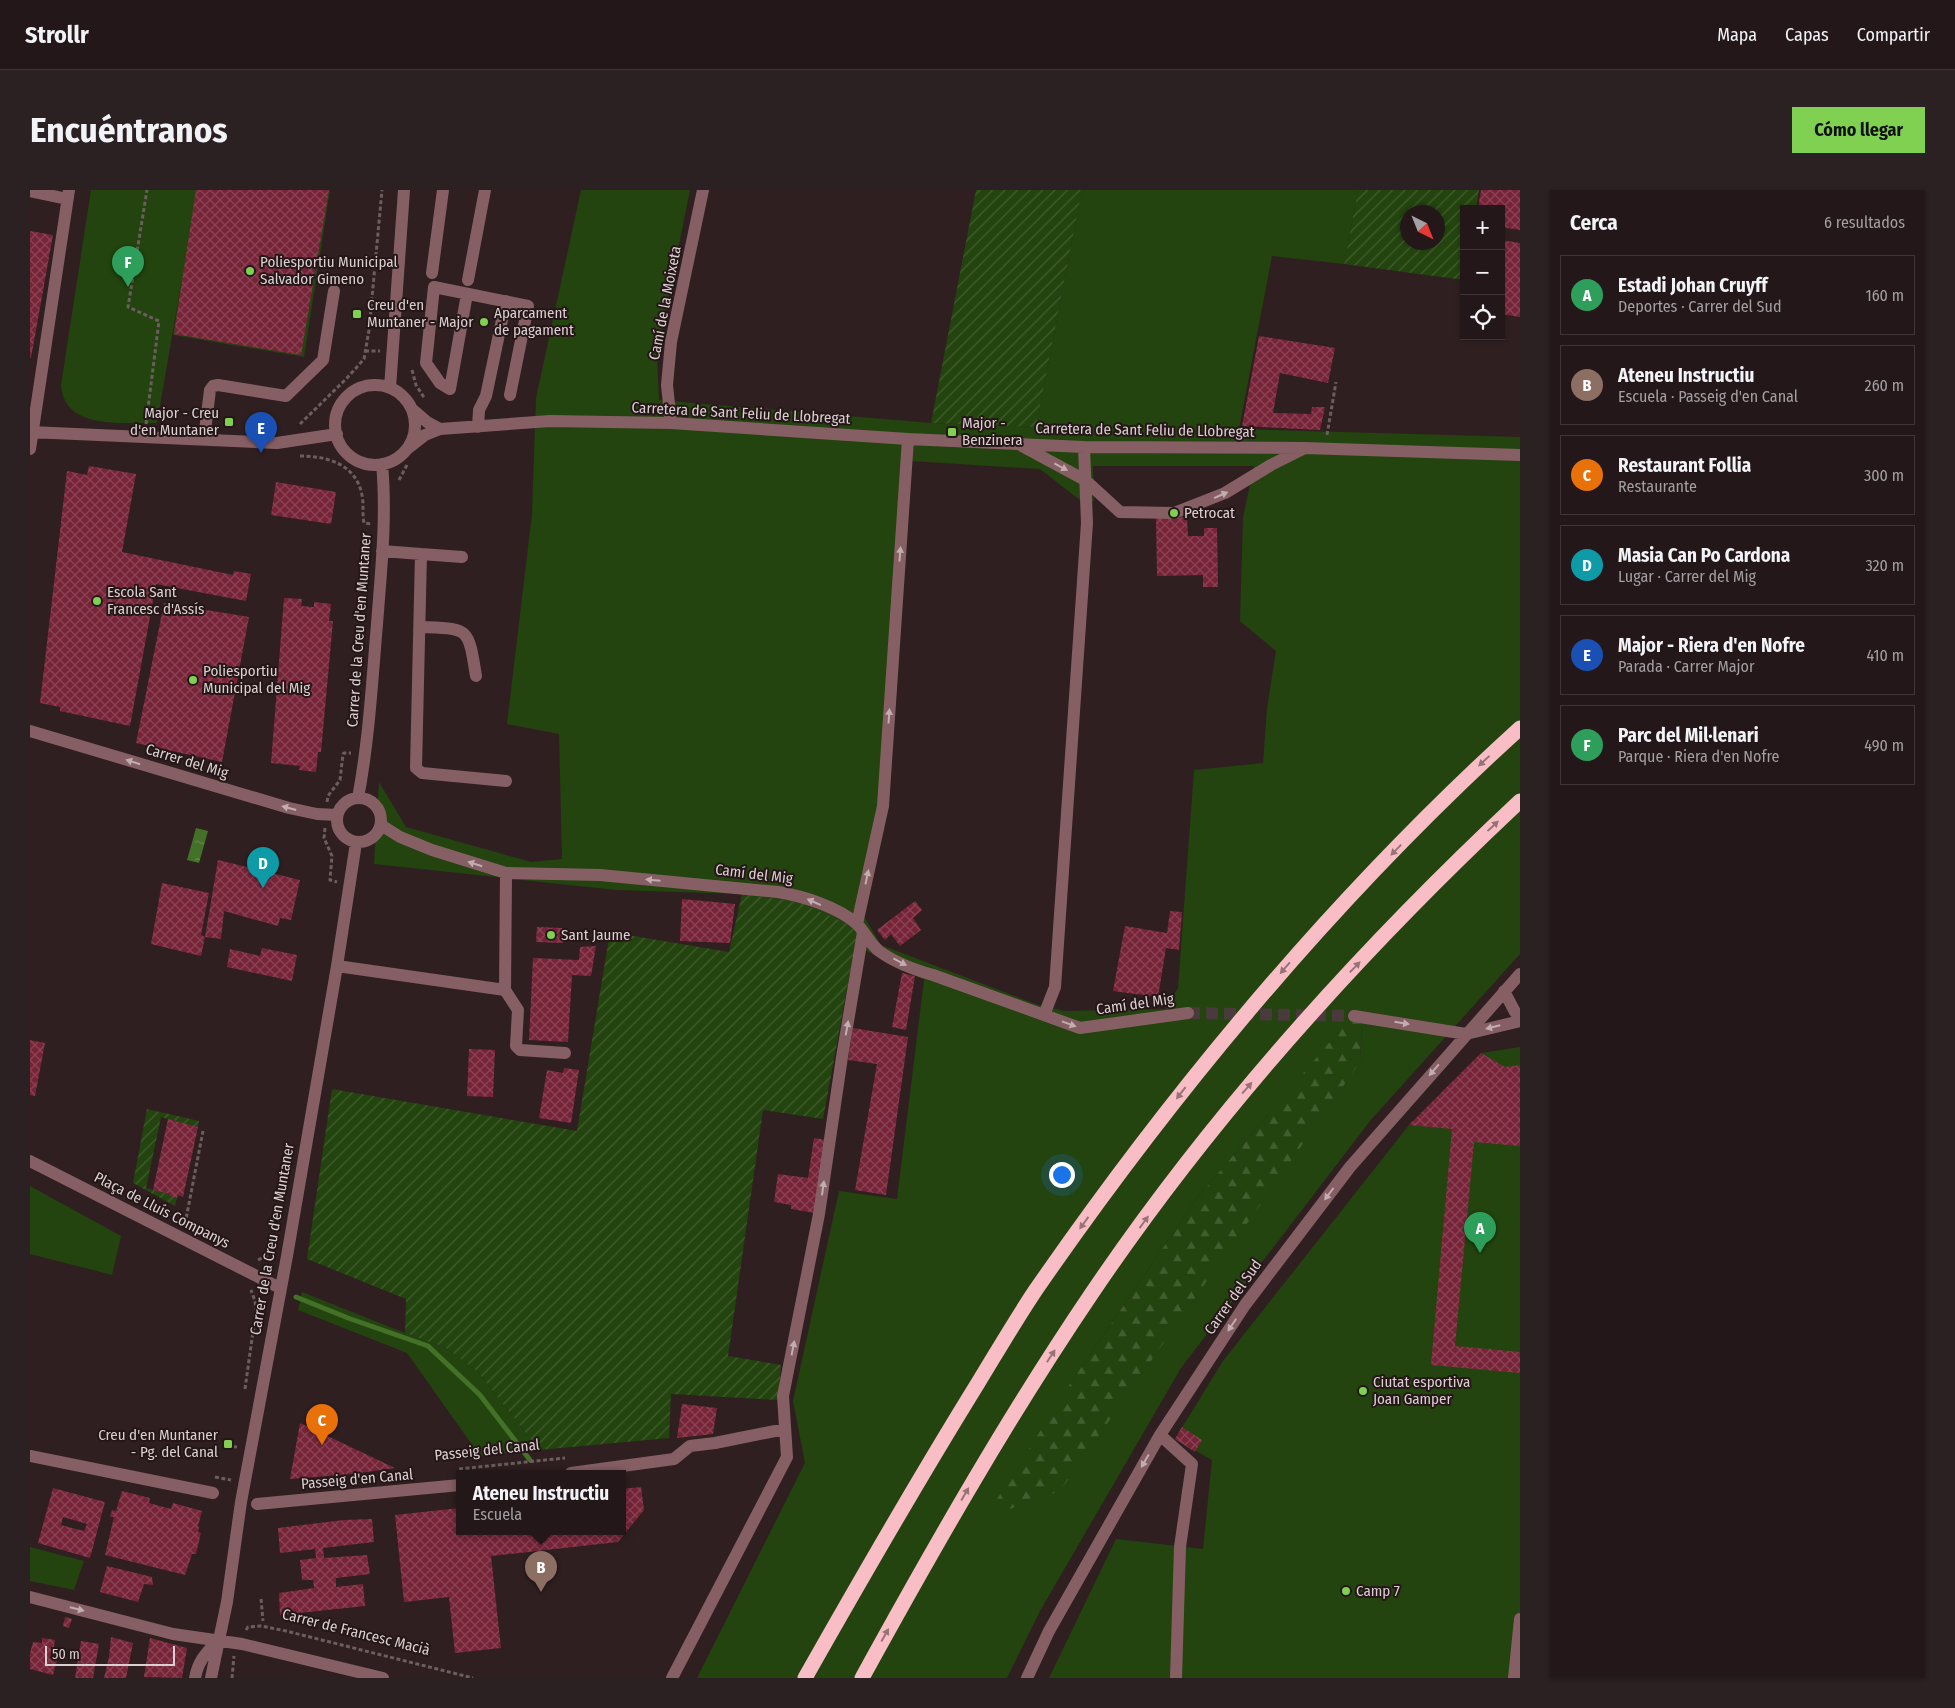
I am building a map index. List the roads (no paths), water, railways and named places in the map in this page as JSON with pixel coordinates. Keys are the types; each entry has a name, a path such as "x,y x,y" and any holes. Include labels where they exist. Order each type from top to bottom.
{"highway":[{"path":"805,1678 933,1455 1034,1293 1123,1169 1220,1044 1302,948 1430,814 1479,765 1520,728"},
{"path":"862,1678 982,1466 1093,1292 1174,1181 1240,1095 1317,1006 1467,851 1520,801"}],"street":[{"path":"390,388 404,190"},
{"path":"432,273 443,190"},
{"path":"468,280 485,190"},
{"name":"Camí de la Moixeta","path":"671,423 667,385 671,342 704,190"},
{"path":"30,191 68,194 31,432 30,449"},
{"path":"466,294 450,389 433,376 426,363 434,287 528,306 510,395"},
{"path":"204,439 210,390 213,386 218,385 286,396 321,363 334,292"},
{"path":"478,427 479,410 486,396 506,301"},
{"path":"412,409 415,432 407,449 396,459 382,464 365,463 353,458 344,449 337,434 338,411 349,395 371,385 390,388 404,397 412,409 427,422 440,429"},
{"name":"Carretera de Sant Feliu de Llobregat","path":"407,449 424,435 440,429 550,421 671,423 908,439 1084,447 1326,448 1520,455"},
{"path":"31,432 277,443 337,434"},
{"path":"672,1678 787,1457 783,1396 819,1214 860,928 883,806 908,439"},
{"path":"1018,444 1085,480 1120,512 1174,513 1225,493 1304,448"},
{"path":"1044,1015 1055,988 1056,978 1087,523 1084,447"},
{"name":"Carrer de la Creu d'en Muntaner","path":"358,798 365,760 382,551 384,495 382,464"},
{"path":"382,551 462,557"},
{"path":"421,554 416,768 422,773 506,781"},
{"path":"420,627 456,629 464,634 470,642 476,676"},
{"name":"Carrer del Mig","path":"30,731 289,808 317,814 337,815"},
{"path":"358,798 364,798 376,806 382,818 377,834 369,841 356,843 341,835 337,826 337,815 341,806 348,800 358,798"},
{"name":"Camí del Mig","path":"381,825 400,837 432,850 506,874 600,875 778,892 800,896 843,915 860,928 879,951 915,970 932,974 1080,1028 1188,1013"},
{"name":"Carrer de la Creu d'en Muntaner","path":"211,1678 228,1602 241,1502 337,966 356,843"},
{"path":"506,874 505,990 518,1010 516,1046 520,1050 565,1053"},
{"path":"337,966 505,990"},
{"name":"Carrer del Sud","path":"1027,1678 1049,1631 1160,1435 1245,1305 1344,1174 1520,974"},
{"path":"1504,991 1515,1012 1520,1015"},
{"path":"1354,1016 1466,1034 1520,1021"},
{"name":"Plaça de Lluís Companys","path":"30,1160 280,1288"},
{"path":"593,1470 674,1459 690,1446 785,1429"},
{"path":"1160,1435 1192,1464 1180,1547 1176,1678"},
{"path":"30,1456 213,1493"},
{"name":"Passeig d'en Canal","path":"257,1504 456,1485"},
{"path":"30,1597 173,1634 242,1644 383,1678"},
{"path":"1514,1678 1520,1619"},
{"name":"Carrer de la Creu d'en Muntaner","path":"195,1678 197,1666 201,1658 218,1640"}],"water":[{"path":"196,828 208,831 199,863 187,860"}],"waterway":[{"path":"296,1297 348,1318 428,1346 480,1395 530,1460"}],"tunnel":[{"path":"1188,1013 1354,1016"}],"place":[{"name":"Poliesportiu Municipal Salvador Gimeno","path":"250,271"},
{"name":"Parc del Mil·lenari","path":"128,287"},
{"name":"Creu d'en Muntaner - Major","path":"357,314"},
{"name":"Aparcament de pagament","path":"484,322"},
{"name":"Major - Creu d'en Muntaner","path":"229,422"},
{"name":"Major - Benzinera","path":"952,432"},
{"name":"Major - Riera d'en Nofre","path":"261,453"},
{"name":"Petrocat","path":"1174,513"},
{"name":"Escola Sant Francesc d'Assís","path":"97,601"},
{"name":"Poliesportiu Municipal del Mig","path":"193,680"},
{"name":"Masia Can Po Cardona","path":"263,888"},
{"name":"Sant Jaume","path":"551,935"},
{"name":"Estadi Johan Cruyff","path":"1480,1253"},
{"name":"Ciutat esportiva Joan Gamper","path":"1363,1391"},
{"name":"Creu d'en Muntaner - Pg. del Canal","path":"228,1444"},
{"name":"Restaurant Follia","path":"322,1445"},
{"name":"Camp 7","path":"1346,1591"},
{"name":"Ateneu Instructiu","path":"541,1592"}]}
